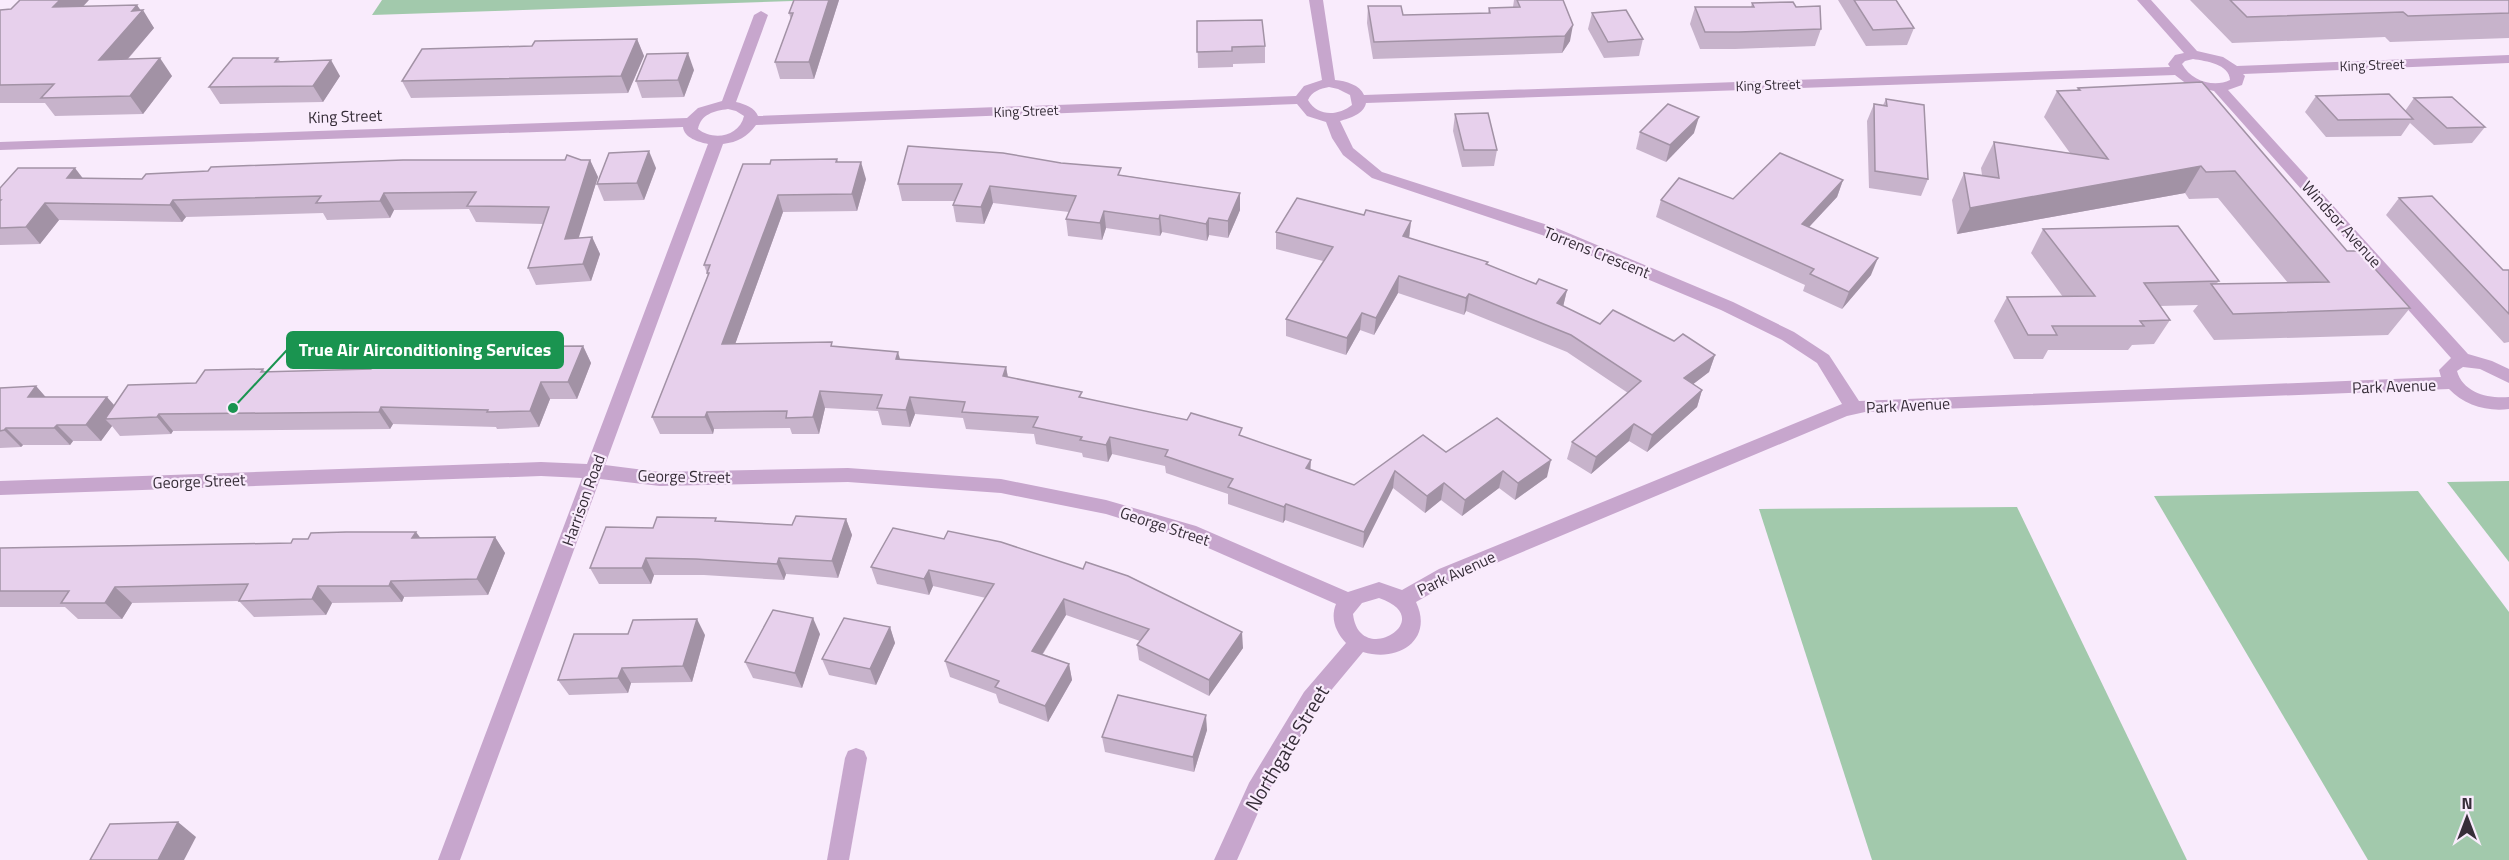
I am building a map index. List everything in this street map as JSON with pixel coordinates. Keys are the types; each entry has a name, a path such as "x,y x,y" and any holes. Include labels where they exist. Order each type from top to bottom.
{"street":[{"path":"1316,0 1329,83"},
{"path":"2144,0 2193,55"},
{"path":"728,105 760,15"},
{"path":"2193,55 2218,60 2234,70 2238,76 2237,82 2219,88 2199,84 2177,71 2175,64 2180,58 2193,55"},
{"name":"King Street","path":"2234,70 2509,59"},
{"name":"King Street","path":"1360,99 2177,71"},
{"path":"1329,83 1351,89 1360,99 1359,106 1354,112 1332,118 1313,114 1304,108 1301,100 1304,93 1313,86 1329,83"},
{"name":"Windsor Avenue","path":"2219,88 2464,361"},
{"name":"King Street","path":"751,121 1301,100"},
{"path":"728,105 747,110 751,121 747,128 738,134 717,140 696,137 690,130 690,122 697,115 710,108 728,105"},
{"name":"Torrens Crescent","path":"1332,118 1339,142 1353,160 1377,175 1548,231 1727,306 1788,336 1823,359 1854,408"},
{"name":"King Street","path":"0,146 690,122"},
{"name":"Harrison Road","path":"448,860 717,140"},
{"path":"2509,377 2487,365 2464,361 2451,365 2448,370 2453,383 2475,399 2491,404 2509,403"},
{"name":"Park Avenue","path":"1403,599 1446,575 1478,561 1734,454 1854,408 2453,383"},
{"name":"George Street","path":"0,488 530,469 594,471 660,478 848,475 1001,486 1106,507 1196,534 1349,601"},
{"path":"1364,591 1390,592 1403,599 1410,608 1413,619 1411,629 1403,640 1383,648 1359,642 1345,626 1344,610 1349,601 1364,591"},
{"name":"Northgate Street","path":"1225,860 1257,790 1311,699 1359,642"},
{"path":"838,860 856,758"}],"green space":[{"path":"382,0 823,0 372,15"},
{"path":"2509,481 2509,562 2447,482"},
{"path":"2418,491 2509,612 2509,860 2368,860 2154,496"},
{"path":"2017,507 2187,860 1872,860 1759,509"}],"building":[{"path":"20,0 60,0 53,7 137,5 132,11 143,10 99,60 160,58 130,96 41,98 54,84 0,85 0,10 11,9"},
{"path":"794,0 829,0 809,62 775,62 793,13 789,13"},
{"path":"1517,0 1563,0 1573,25 1565,36 1374,42 1368,6 1401,6 1403,15 1490,13 1489,8 1520,7"},
{"path":"1854,0 1896,0 1914,28 1873,30"},
{"path":"2230,0 2509,0 2509,13 2408,16 2403,12 2247,17"},
{"path":"1793,2 1796,7 1820,6 1821,29 1705,32 1695,7 1754,7 1752,3"},
{"path":"1626,10 1643,39 1608,42 1592,13"},
{"path":"1262,20 1265,46 1232,47 1232,51 1197,52 1197,21"},
{"path":"637,39 621,76 402,81 422,49 532,46 535,41"},
{"path":"688,53 678,80 636,81 647,54"},
{"path":"233,58 278,58 275,62 331,60 313,86 209,87"},
{"path":"2202,82 2347,251 2359,251 2410,308 2233,314 2211,284 2329,282 2235,171 2206,172 2201,166 1970,208 1964,173 1999,178 1994,142 2108,159 2057,91"},
{"path":"2389,94 2413,119 2338,120 2316,96"},
{"path":"2452,97 2485,127 2447,128 2414,98"},
{"path":"1886,99 1924,105 1928,179 1875,171 1874,104 1887,106"},
{"path":"1668,104 1699,117 1670,145 1640,132"},
{"path":"1488,113 1497,150 1464,150 1455,114"},
{"path":"908,146 1003,153 1061,163 1121,168 1118,175 1240,193 1228,221 1209,218 1206,224 1160,215 1159,219 1104,211 1100,223 1066,219 1076,196 990,186 981,207 953,205 962,184 898,184"},
{"path":"649,151 637,183 597,184 609,153"},
{"path":"1780,153 1843,180 1802,224 1878,258 1849,292 1810,274 1814,269 1661,200 1679,178 1733,199"},
{"path":"567,155 581,160 590,160 565,239 592,237 583,264 528,268 549,207 467,206 476,192 384,193 380,201 316,203 321,196 173,200 170,205 45,203 26,227 0,228 0,188 18,168 75,168 67,178 142,179 146,174 208,171 211,167 403,160 565,160"},
{"path":"837,159 836,162 861,162 852,194 778,195 722,344 832,342 831,346 898,352 896,359 1006,367 1003,376 1082,392 1079,397 1187,420 1191,413 1242,428 1239,435 1311,460 1306,468 1354,485 1423,435 1446,452 1497,418 1551,460 1518,483 1503,471 1465,500 1444,483 1427,496 1395,471 1364,532 1286,504 1284,507 1228,487 1233,479 1165,456 1168,450 1110,437 1106,445 1080,440 1082,437 1033,427 1038,417 962,412 965,402 910,397 906,410 877,408 882,395 820,391 813,417 786,418 787,411 707,412 705,417 652,417 709,273 707,273 710,265 704,265 743,164 770,164 771,160"},
{"path":"2432,196 2503,270 2509,270 2509,314 2399,198"},
{"path":"1297,198 1364,215 1366,210 1411,221 1403,236 1488,262 1486,264 1536,284 1539,279 1567,290 1557,303 1600,324 1613,310 1674,341 1683,334 1715,355 1684,378 1702,390 1652,435 1634,424 1596,457 1572,442 1641,381 1571,335 1469,294 1466,298 1399,276 1376,318 1362,313 1347,338 1286,319 1333,247 1276,232"},
{"path":"2178,226 2219,281 2144,283 2170,320 2140,321 2144,326 2052,326 2057,335 2028,335 2007,297 2095,296 2043,229"},
{"path":"583,346 568,382 541,382 530,411 487,412 488,410 381,407 379,412 159,414 157,417 105,419 128,385 196,383 205,370 263,369 261,372 371,369 375,362 436,361 445,347"},
{"path":"36,386 28,397 107,397 86,425 6,428 0,431 0,388"},
{"path":"796,516 846,519 832,561 779,558 777,564 646,558 642,568 590,568 606,527 653,528 657,517 716,518 715,521 792,525"},
{"path":"893,528 944,539 948,531 1001,542 1083,569 1086,562 1128,576 1242,632 1209,680 1137,645 1149,629 1064,599 1032,651 1069,664 1045,706 995,687 999,681 945,661 994,584 929,570 924,579 871,567"},
{"path":"416,532 412,538 495,537 477,579 391,581 389,586 318,586 312,599 239,601 248,584 115,587 105,603 61,603 69,591 0,591 0,548 291,543 293,539 308,539 311,533"},
{"path":"773,610 813,618 795,673 745,662"},
{"path":"844,618 890,627 870,669 822,659"},
{"path":"697,619 683,666 622,668 618,678 558,680 574,634 628,634 633,620"},
{"path":"1118,695 1206,715 1193,757 1102,737"},
{"path":"178,822 158,860 90,860 110,824"}],"place":[{"name":"True Air Airconditioning Services","path":"233,408"}]}
